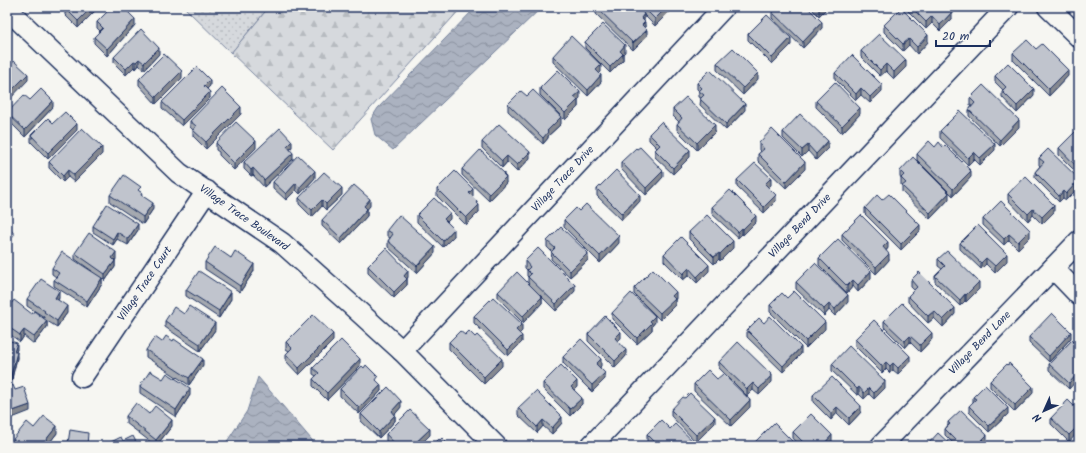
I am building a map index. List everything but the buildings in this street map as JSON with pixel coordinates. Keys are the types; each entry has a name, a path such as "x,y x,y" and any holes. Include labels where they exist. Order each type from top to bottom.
{"street":[{"name":"Village Trace Drive","path":"402,351 724,7"},
{"name":"Village Bend Drive","path":"591,446 1008,7"},
{"path":"1048,7 1079,37"},
{"name":"Village Trace Boulevard","path":"7,9 179,173 282,243 402,351 496,446"},
{"name":"Village Trace Court","path":"82,377 207,192"},
{"name":"Village Bend Lane","path":"880,446 1079,241"},
{"path":"1053,268 1079,295"}],"green space":[{"path":"184,7 269,7 231,53"},
{"path":"269,7 462,7 333,150 231,53"},
{"path":"7,226 15,234 7,243"}],"water":[{"path":"476,7 542,7 393,150 375,135 371,119 378,108"},
{"path":"258,377 317,446 224,446 247,411"}]}
